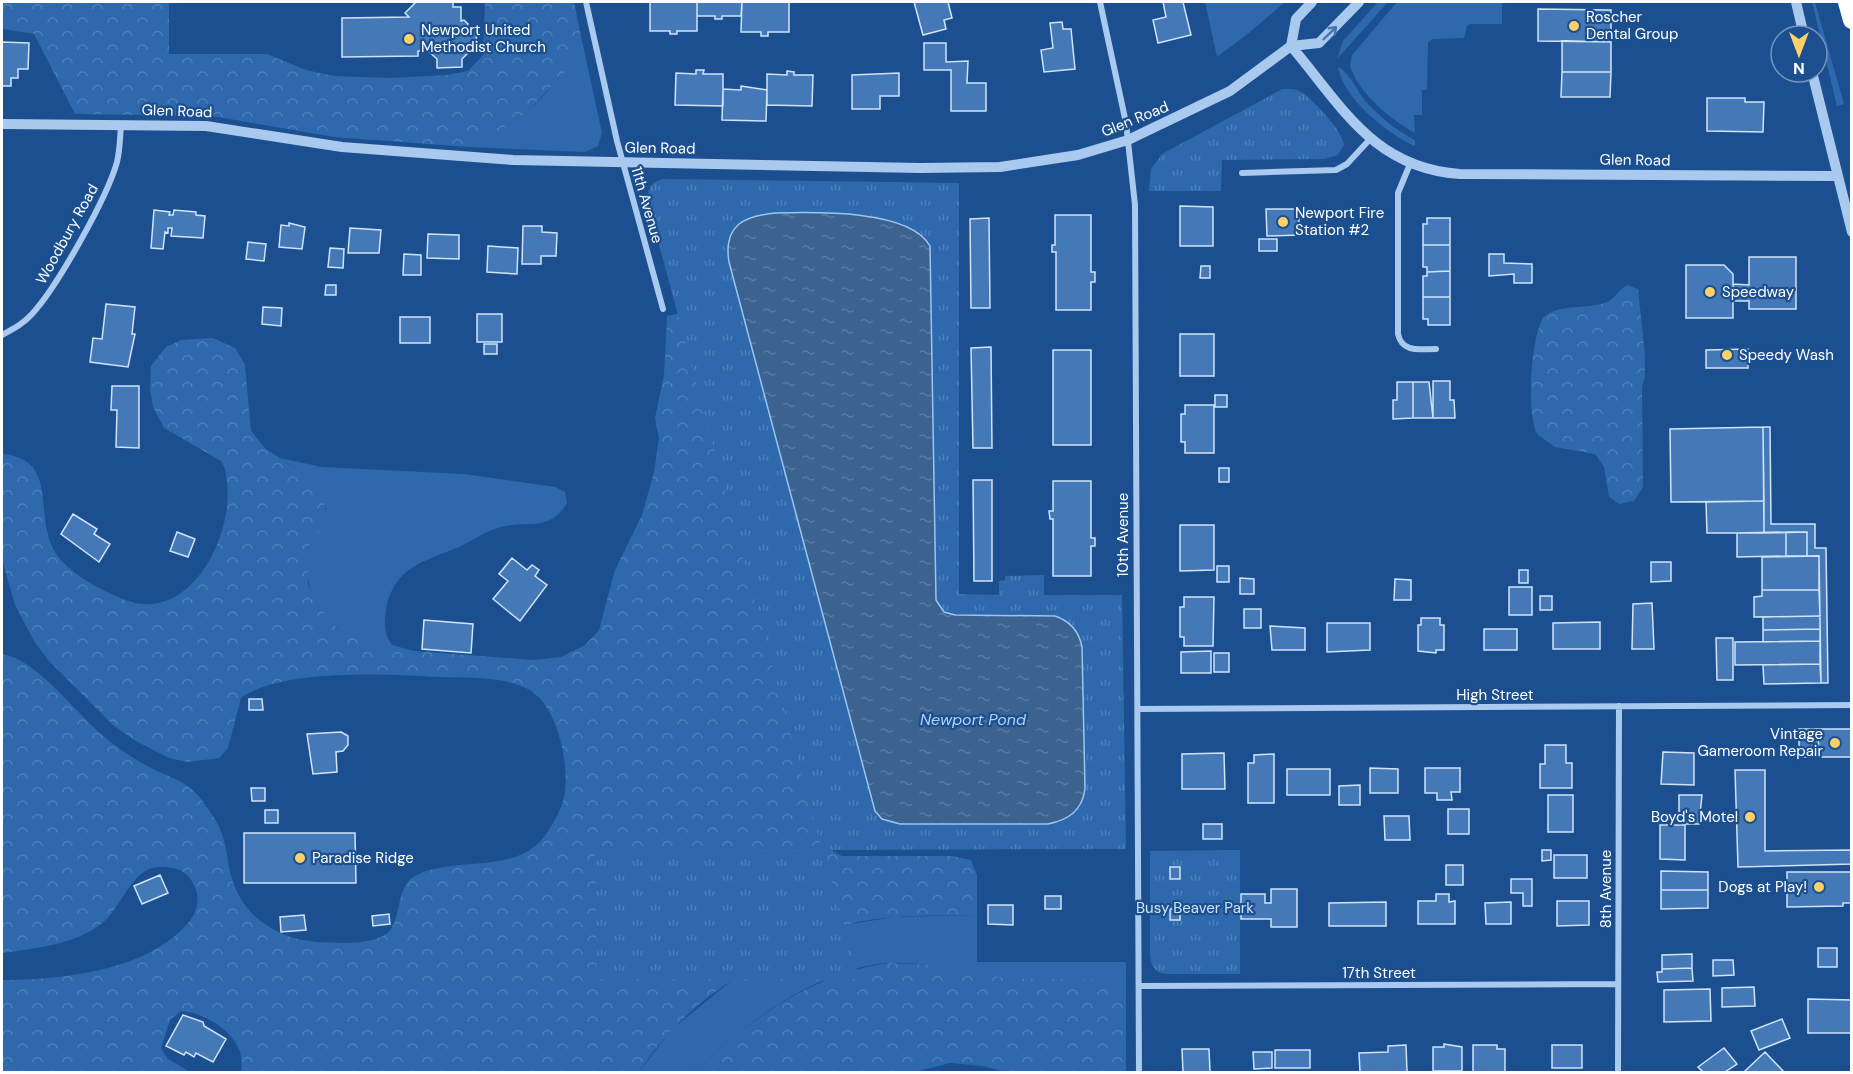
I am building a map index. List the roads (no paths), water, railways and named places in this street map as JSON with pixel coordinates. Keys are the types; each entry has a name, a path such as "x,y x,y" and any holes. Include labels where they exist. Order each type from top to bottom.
{"highway":[{"path":"1847,2 1851,20"}],"street":[{"name":"11th Avenue","path":"586,2 623,163 663,309"},
{"name":"10th Avenue","path":"1100,2 1128,140 1135,205 1139,1072"},
{"path":"1291,46 1296,19 1312,2"},
{"name":"Glen Road","path":"2,124 121,124 225,128 368,150 513,160 986,168 1061,159 1128,140 1230,91 1291,46 1319,43 1359,2"},
{"path":"1796,2 1801,24"},
{"name":"Glen Road","path":"1291,46 1371,138 1391,154 1410,164 1460,174 1837,176"},
{"path":"1815,84 1851,232"},
{"name":"Woodbury Road","path":"2,335 18,327 31,315 70,256 112,177 117,161 121,124"},
{"path":"1242,173 1332,172 1347,164 1371,138"},
{"path":"1410,164 1398,193 1399,337 1408,348 1436,349"},
{"name":"High Street","path":"1138,709 1851,705"},
{"name":"8th Avenue","path":"1618,706 1618,1072"},
{"name":"17th Street","path":"1139,986 1618,984"}],"water":[{"name":"Newport Pond","path":"776,213 836,213 883,219 903,225 919,234 930,246 936,600 944,612 955,615 1055,616 1076,631 1082,647 1085,789 1077,809 1062,820 1048,824 900,824 882,819 875,811 729,262 729,239 738,225 754,217"}],"place":[{"name":"Roscher Dental Group","path":"1574,26"},
{"name":"Newport United Methodist Church","path":"409,39"},
{"name":"Newport Fire Station #2","path":"1283,222"},
{"name":"Speedway","path":"1710,292"},
{"name":"Speedy Wash","path":"1727,355"},
{"name":"Vintage Gameroom Repair","path":"1835,743"},
{"name":"Boyd's Motel","path":"1750,817"},
{"name":"Paradise Ridge","path":"300,858"},
{"name":"Dogs at Play!","path":"1819,887"}],"park label":[{"name":"Busy Beaver Park","path":"1195,908"}]}
